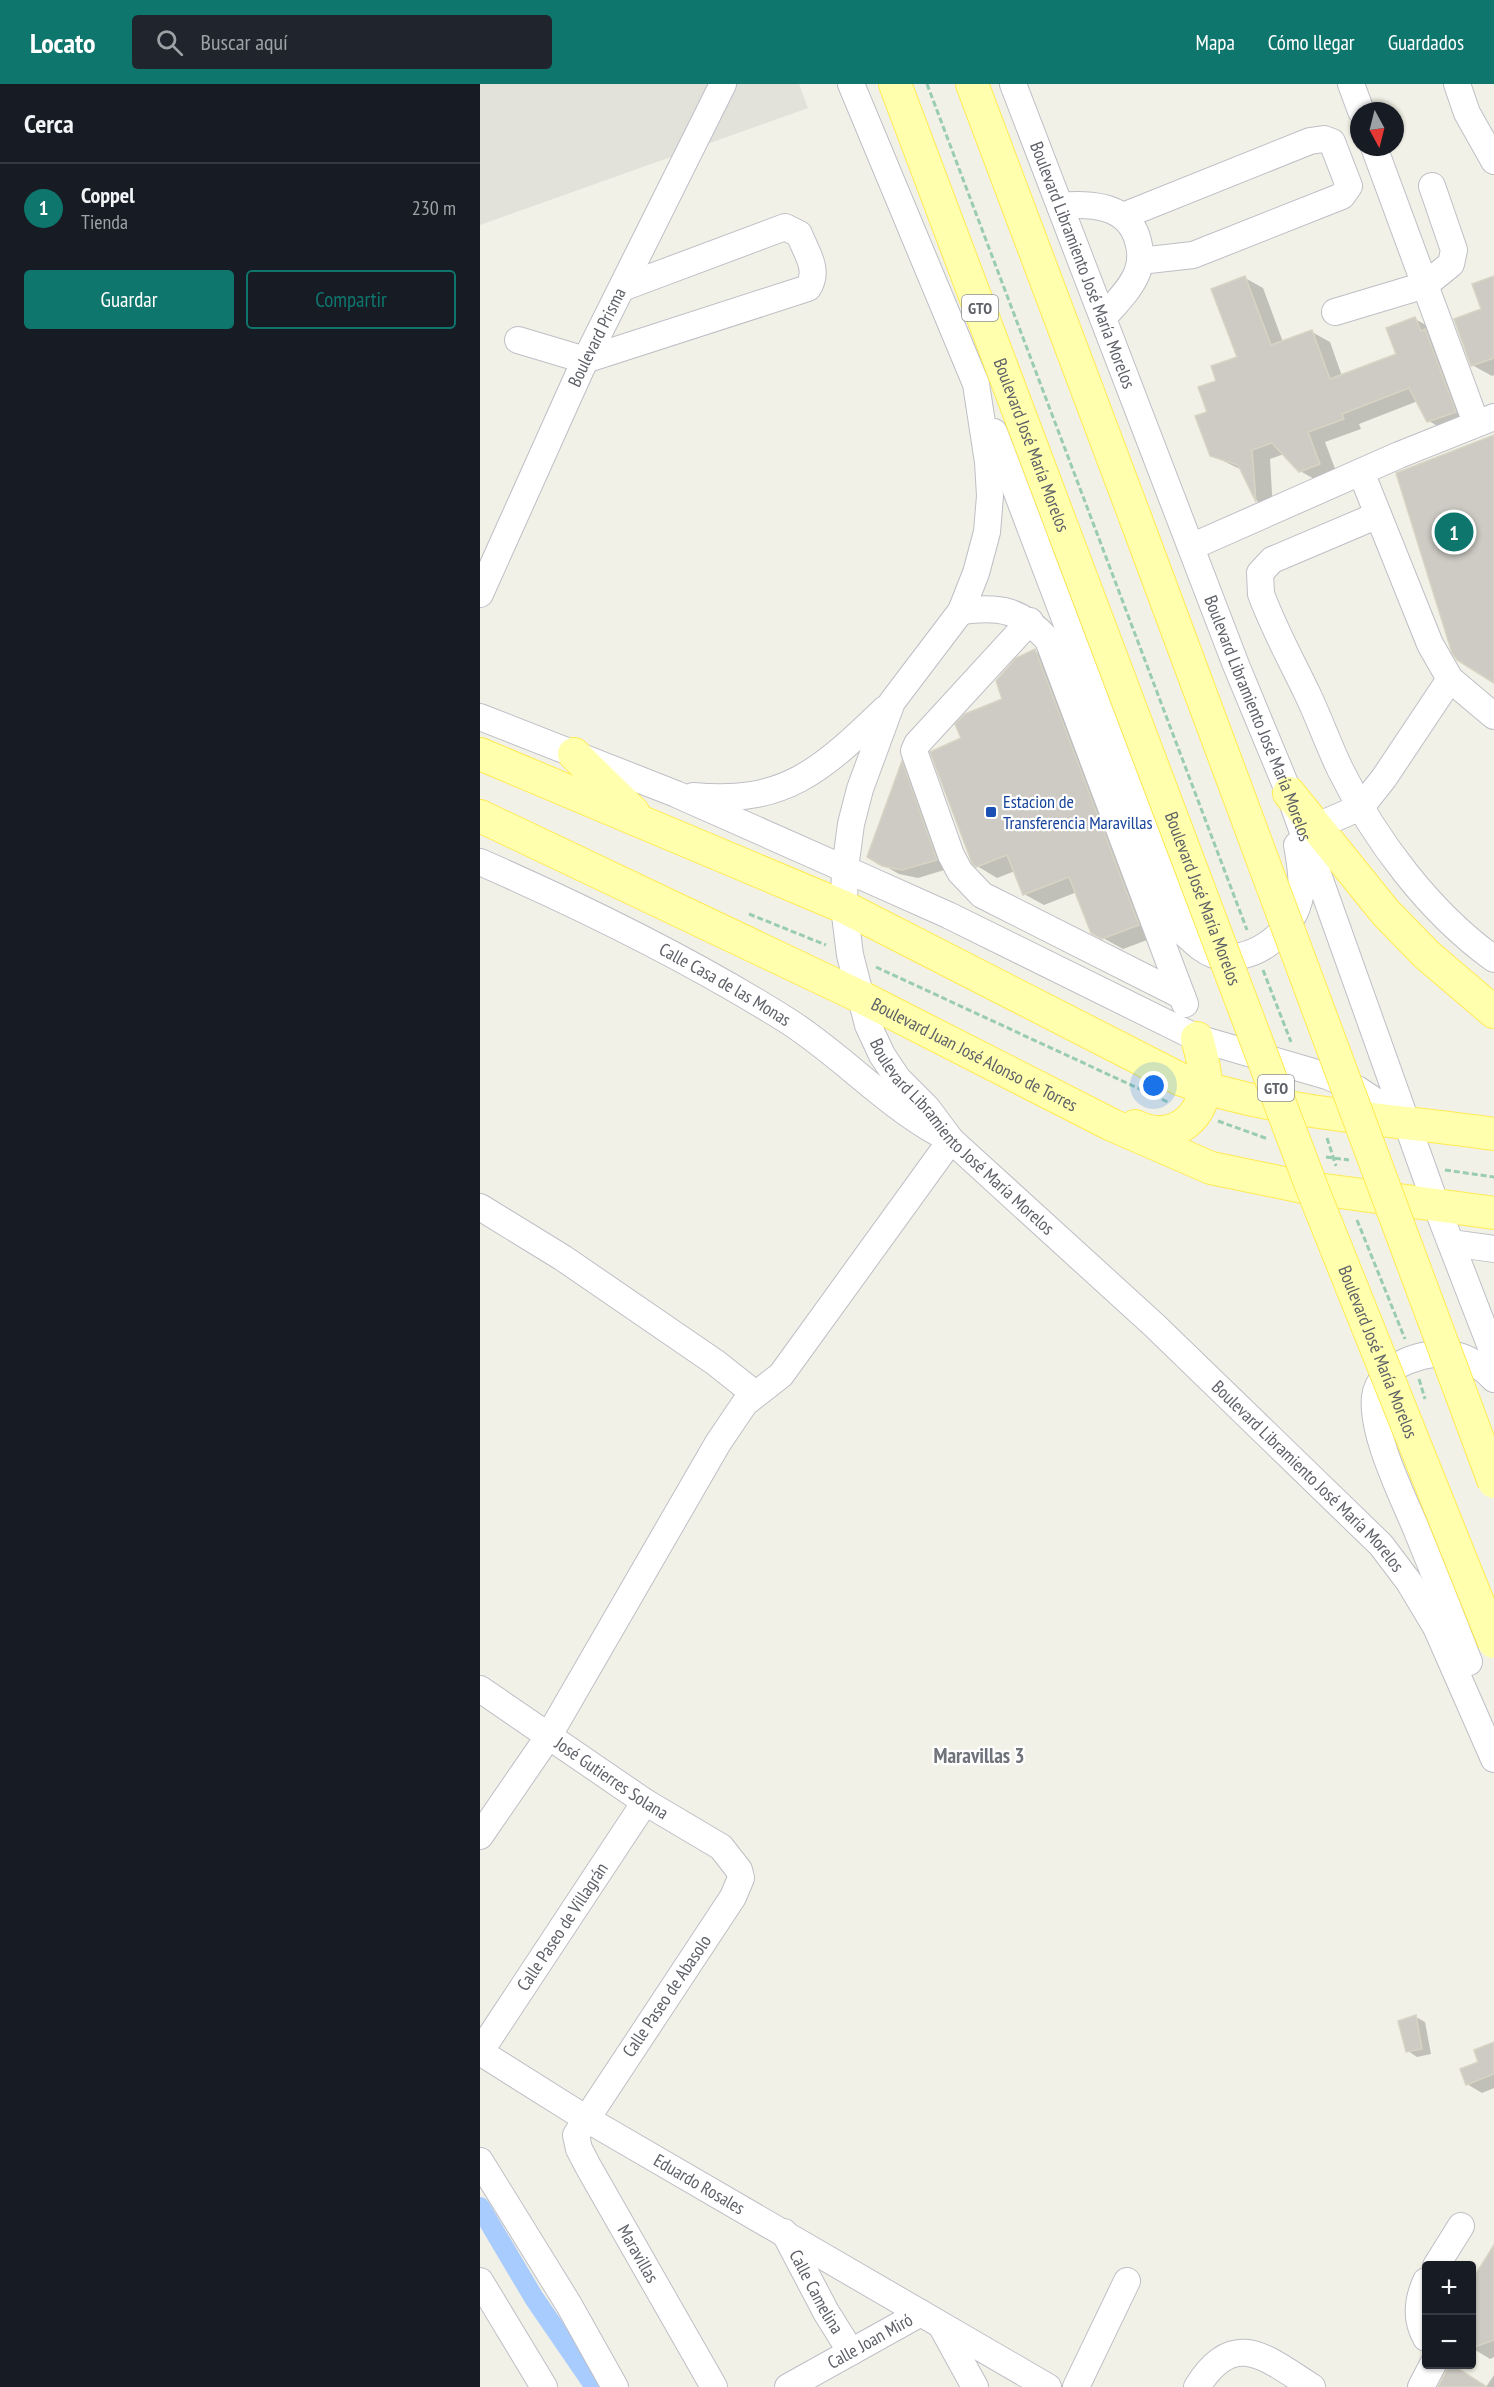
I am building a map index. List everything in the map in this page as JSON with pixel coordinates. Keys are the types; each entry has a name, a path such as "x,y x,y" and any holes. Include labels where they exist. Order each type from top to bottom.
{"main road":[{"name":"Boulevard José María Morelos","path":"895,84 1312,1188 1494,1642"},
{"path":"972,84 1494,1482"},
{"path":"480,754 844,907 1182,1080 1199,1100 1318,1110 1494,1134"},
{"path":"574,754 644,824"},
{"path":"1289,793 1386,913 1427,955 1494,1012"},
{"name":"Boulevard Juan José Alonso de Torres","path":"480,816 861,997 1112,1125 1211,1168 1256,1179 1347,1194 1494,1213"},
{"path":"976,1055 1021,1068 1153,1132 1176,1130 1199,1100 1205,1076 1197,1038"}],"street":[{"name":"Boulevard Prisma","path":"480,594 585,360 723,84"},
{"name":"Boulevard Libramiento José María Morelos","path":"850,84 976,384 988,462 990,496 987,532 976,573 961,611 892,702 860,789 851,824 845,869 844,907 850,955 868,1024 882,1055 898,1079 928,1109 951,1140 1154,1325 1381,1545 1409,1582 1436,1627 1494,1759"},
{"name":"Boulevard Libramiento José María Morelos","path":"1013,84 1191,547 1289,793 1436,1205 1494,1355"},
{"path":"1351,84 1358,102"},
{"path":"1457,84 1467,113 1494,161"},
{"path":"1123,216 1310,141 1324,139 1332,142 1348,178 1349,186 1342,196 1193,255 1140,261"},
{"path":"1191,547 1360,472 1485,420 1425,285 1377,156"},
{"path":"1335,312 1425,285 1451,264 1454,250 1432,186"},
{"path":"1060,206 1098,205 1123,216 1136,233 1140,261 1130,286 1103,318"},
{"path":"518,340 585,360 808,288 813,280 814,271 799,234 784,227 622,288"},
{"path":"976,384 1184,933 1197,945 1214,955 1236,955 1255,951 1274,940 1290,923 1300,899 1301,875 1289,793"},
{"path":"1360,472 1430,644 1450,679 1494,716"},
{"path":"1378,514 1272,560 1263,566 1258,583 1269,615 1361,807 1423,893 1454,926 1494,959"},
{"path":"961,611 995,609 1011,611 1030,621 1048,640 1197,1038"},
{"path":"1030,621 917,744 914,751 951,855 965,879 982,895 1182,996"},
{"path":"1317,826 1361,807 1384,778 1450,679"},
{"path":"676,794 713,798 746,797 767,793 799,781 825,765 892,702"},
{"path":"480,717 676,794 948,915 1197,1038 1301,1069 1357,1089 1407,1122"},
{"name":"Calle Casa de las Monas","path":"480,862 594,915 788,1022 831,1052 904,1112 951,1140"},
{"path":"480,1836 548,1737 718,1443 745,1403 781,1375 951,1140"},
{"path":"480,1207 563,1257 692,1346 755,1394"},
{"path":"1451,1243 1494,1249"},
{"path":"1494,1378 1475,1363 1456,1355 1435,1354 1413,1359 1394,1368 1382,1378 1375,1396 1381,1437 1393,1475 1469,1662 1494,1734"},
{"name":"José Gutierres Solana","path":"480,1689 645,1802 721,1847 740,1870"},
{"name":"Calle Paseo de Villagrán","path":"480,2052 645,1802"},
{"name":"Calle Paseo de Abasolo","path":"585,2118 733,1897 741,1878 740,1870"},
{"name":"Eduardo Rosales","path":"480,2052 585,2118 1048,2387"},
{"name":"Maravillas","path":"585,2118 576,2135 579,2149 714,2387"},
{"path":"480,2161 569,2305 615,2387"},
{"path":"1439,2261 1461,2226"},
{"name":"Calle Camelina","path":"783,2231 826,2312 851,2352"},
{"path":"480,2281 536,2384"},
{"path":"1076,2387 1127,2281"},
{"path":"1422,2294 1417,2311 1422,2331"},
{"path":"931,2320 975,2387"},
{"name":"Calle Joan Miró","path":"788,2387 817,2380 851,2352 931,2320"},
{"path":"1197,2387 1216,2361 1227,2355 1239,2353 1253,2354 1267,2359 1312,2387"},
{"path":"1421,2387 1431,2369"}],"path":[{"path":"927,84 1301,1069"},
{"path":"740,910 850,955 1163,1101 1199,1100 1278,1142"},
{"path":"1318,1110 1347,1194 1413,1359 1428,1408"},
{"path":"1322,1156 1334,1159"}],"shaded area":[{"path":"480,84 799,84 808,108 480,225"}],"building":[{"path":"1245,276 1271,345 1312,330 1330,379 1396,354 1386,328 1415,317 1421,331 1425,329 1456,412 1427,422 1409,388 1342,414 1344,419 1308,432 1320,464 1299,472 1272,443 1252,450 1256,502 1238,465 1210,456 1195,416 1207,412 1198,387 1216,381 1211,366 1237,357 1211,289"},
{"path":"1494,276 1494,358 1471,366 1454,319 1481,309 1472,284"},
{"path":"1494,435 1494,683 1457,660 1452,653 1396,473"},
{"path":"1035,649 1139,925 1102,939 1091,933 1069,877 1023,895 1007,855 976,867 972,863 930,752 961,738 955,724 965,714 1002,699 996,681 1016,658"},
{"path":"902,761 937,860 902,870 882,866 867,857"},
{"path":"1416,2015 1422,2049 1406,2052 1398,2021"},
{"path":"1494,2042 1494,2074 1466,2085 1460,2069 1478,2062 1474,2050"},
{"path":"1494,2245 1494,2340 1476,2347 1476,2315 1476,2274"},
{"path":"1447,2369 1459,2369 1487,2387 1438,2387"}],"waterway":[{"path":"480,2207 534,2298 595,2387"}],"place":[{"name":"Coppel","path":"1454,532"},
{"name":"Estacion de Transferencia Maravillas","path":"991,812"}],"district":[{"name":"Maravillas 3","path":"979,1756"}]}
